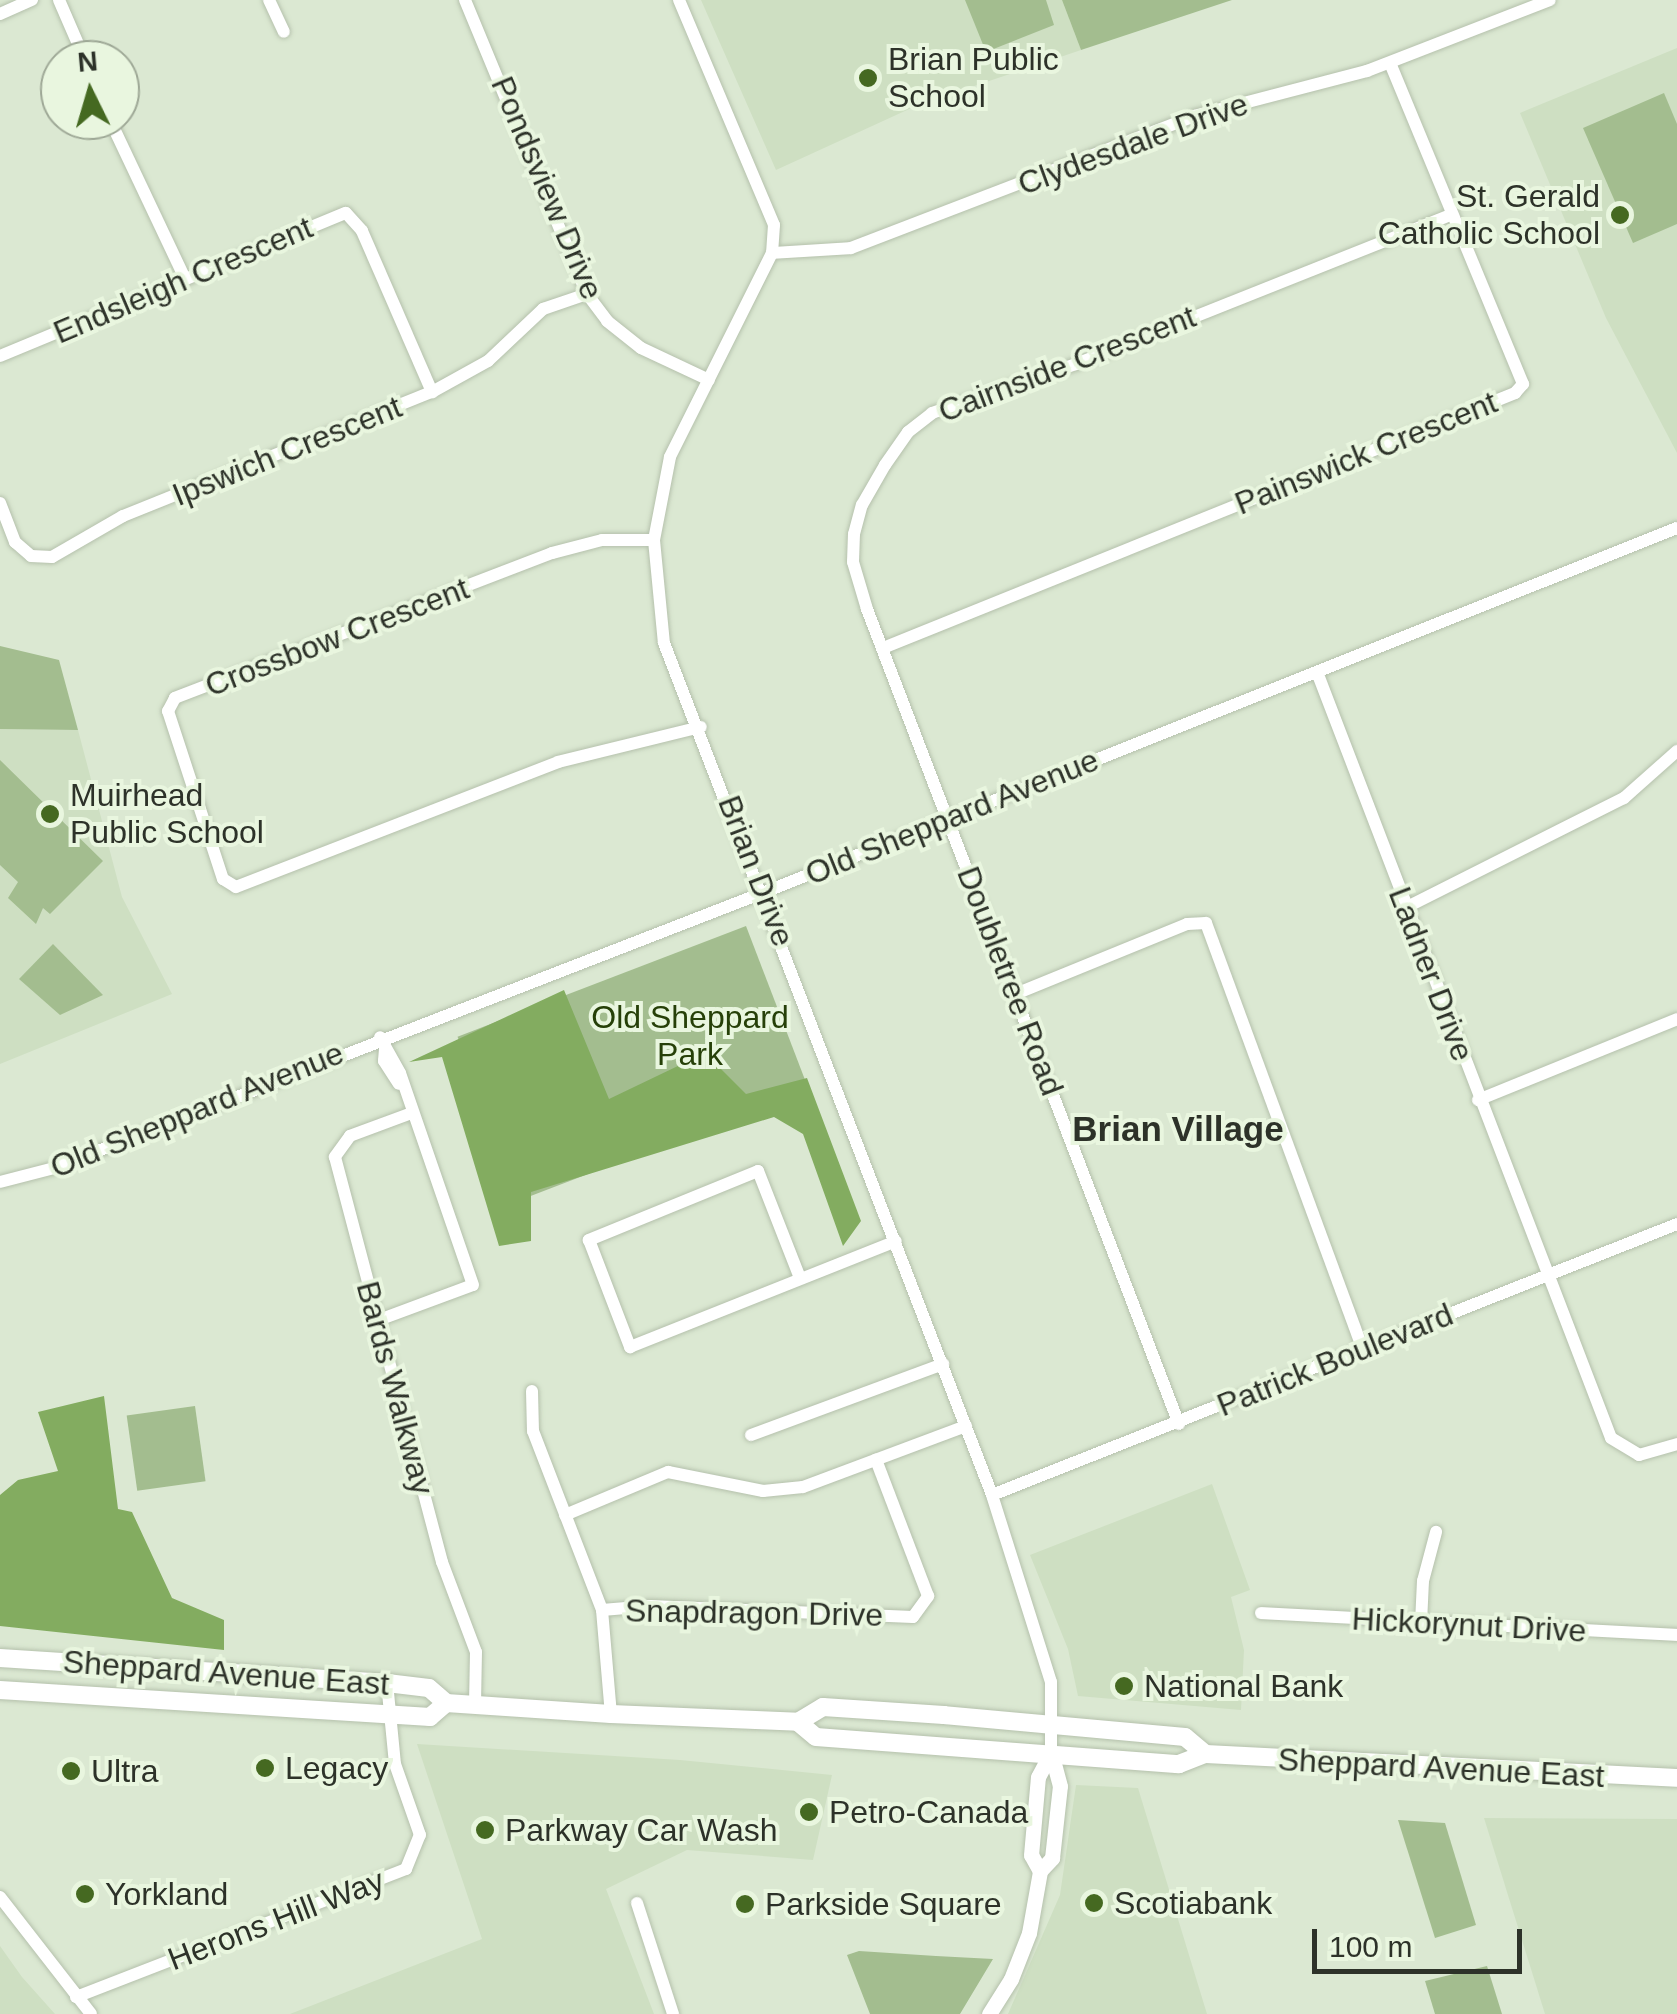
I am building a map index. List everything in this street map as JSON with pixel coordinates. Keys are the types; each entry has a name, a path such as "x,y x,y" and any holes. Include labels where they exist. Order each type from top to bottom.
{"main road":[{"name":"Sheppard Avenue East","path":"0,1658 388,1683 429,1688 446,1703"},
{"name":"Sheppard Avenue East","path":"0,1690 430,1716 446,1703 475,1703 798,1722 823,1707 1185,1737 1206,1754"},
{"name":"Sheppard Avenue East","path":"798,1722 816,1737 1179,1764 1206,1754 1677,1778"}],"street":[{"path":"0,14 32,0"},
{"path":"59,0 76,40"},
{"path":"268,0 284,32"},
{"name":"Pondsview Drive","path":"464,0 587,294 607,321 641,348 709,380"},
{"path":"679,0 758,177 774,225 772,253"},
{"name":"Clydesdale Drive","path":"772,253 798,256 851,248 1194,116 1390,63 1550,0"},
{"name":"Painswick Crescent","path":"882,648 1515,393 1522,374 1450,214 1390,63"},
{"path":"119,140 185,279"},
{"name":"Endsleigh Crescent","path":"0,356 346,213 362,231 432,392"},
{"name":"Cairnside Crescent","path":"949,818 882,648 854,562 854,534 885,465 908,432 932,413 1076,364 1450,214"},
{"name":"Brian Drive","path":"772,253 670,457 654,540 664,643 701,728 992,1495 1052,1682 1051,1752"},
{"name":"Ipswich Crescent","path":"0,503 15,542 31,556 52,557 123,516 432,392 488,361 543,309 587,294"},
{"name":"Old Sheppard Avenue","path":"0,1182 54,1168 383,1043 1677,528"},
{"name":"Crossbow Crescent","path":"654,540 602,540 552,552 175,698 168,711 223,880 236,887 558,762 701,728"},
{"name":"Ladner Drive","path":"1316,672 1544,1277 1610,1438 1639,1455 1677,1444"},
{"path":"1407,907 1624,798 1677,751"},
{"name":"Doubletree Road","path":"949,818 1178,1424"},
{"path":"1013,995 1187,924 1206,923 1362,1347"},
{"path":"1478,1100 1677,1019"},
{"path":"376,1322 473,1286 383,1043"},
{"name":"Bards Walkway","path":"409,1114 352,1134 335,1157 445,1571 476,1652 475,1703"},
{"path":"800,1278 758,1172 588,1240 630,1347 896,1241"},
{"name":"Patrick Boulevard","path":"992,1495 1677,1224"},
{"path":"751,1435 942,1364"},
{"path":"532,1391 532,1431 602,1610 611,1714"},
{"path":"565,1515 668,1472 763,1490 803,1487 966,1426"},
{"name":"Snapdragon Drive","path":"602,1610 650,1606 913,1617 928,1596 876,1460"},
{"path":"1421,1623 1422,1581 1436,1532"},
{"name":"Hickorynut Drive","path":"1260,1613 1677,1634"},
{"name":"Herons Hill Way","path":"76,1996 406,1869 420,1836 394,1764 388,1683"},
{"path":"989,2014 1029,1933 1040,1871 1052,1858 1060,1786 1051,1752"},
{"path":"0,1897 91,2014"},
{"path":"637,1904 673,2014"}],"shaded area":[{"name":"Brian Public School","path":"701,0 1062,0 1081,50 918,105 776,170"},
{"name":"St. Gerald Catholic School","path":"1677,48 1677,453 1606,318 1520,113"},
{"name":"Muirhead Public School","path":"0,729 78,730 122,897 172,994 0,1064"},
{"path":"1212,1484 1250,1590 1231,1597 1244,1650 1241,1710 1078,1696 1068,1649 1030,1555"},
{"path":"417,1744 680,1760 832,1775 813,1860 687,1850 606,1889 654,2014 290,2014 482,1939"},
{"path":"1076,1785 1138,1788 1207,2014 1008,2014 1060,1895"},
{"path":"1484,1818 1677,1819 1677,2014 1545,2014"},
{"path":"0,1946 22,1977 55,2014 0,2014"}],"green space":[{"path":"965,0 1046,0 1054,25 986,52"},
{"path":"1062,0 1232,0 1081,50"},
{"path":"1664,93 1677,124 1677,224 1633,243 1583,128"},
{"path":"0,646 59,660 78,730 0,729"},
{"path":"0,760 103,861 50,914 43,908 36,924 8,898 18,882 0,865"},
{"name":"Old Sheppard Park","path":"746,926 809,1089 520,1200 458,1037"},
{"path":"53,944 103,995 60,1015 19,979"},
{"path":"564,990 609,1099 705,1053 746,1094 807,1078 861,1221 843,1246 803,1134 774,1117 531,1192 531,1241 499,1246 442,1057 409,1062"},
{"path":"104,1396 118,1509 132,1512 172,1598 224,1620 224,1650 0,1626 0,1495 18,1480 58,1471 38,1412"},
{"path":"195,1406 206,1481 137,1491 127,1416"},
{"path":"1398,1820 1445,1823 1476,1925 1435,1938"},
{"path":"859,1951 993,1959 960,2014 870,2014 847,1955"},
{"path":"1487,1966 1502,2014 1435,2014 1425,1981"}],"place":[{"name":"Brian Public School","path":"868,78"},
{"name":"St. Gerald Catholic School","path":"1620,215"},
{"name":"Muirhead Public School","path":"50,814"},
{"name":"National Bank","path":"1124,1686"},
{"name":"Legacy","path":"265,1768"},
{"name":"Ultra","path":"71,1771"},
{"name":"Petro-Canada","path":"809,1812"},
{"name":"Parkway Car Wash","path":"485,1830"},
{"name":"Yorkland","path":"85,1894"},
{"name":"Scotiabank","path":"1094,1903"},
{"name":"Parkside Square","path":"745,1904"}],"district":[{"name":"Brian Village","path":"1178,1129"}]}
